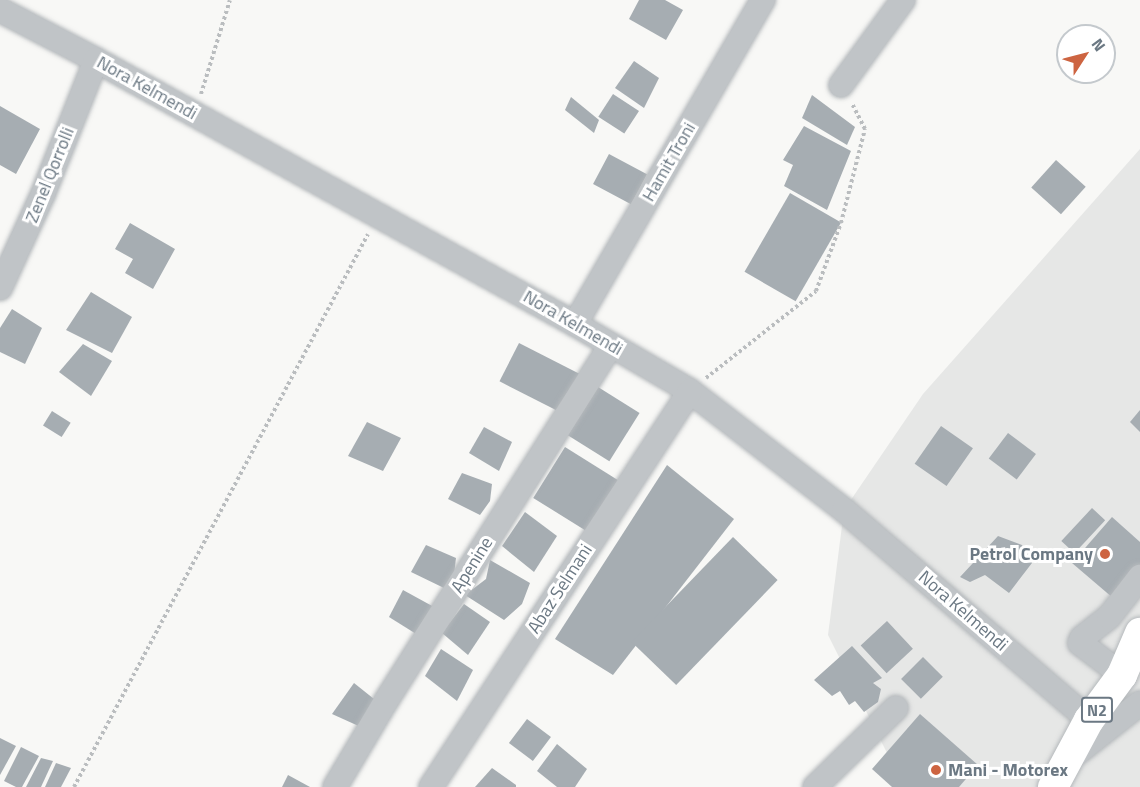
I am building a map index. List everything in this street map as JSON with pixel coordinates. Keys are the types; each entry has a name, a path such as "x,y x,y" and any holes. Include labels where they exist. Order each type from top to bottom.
{"main road":[{"name":"N2","path":"1053,787 1089,720 1122,675 1140,633"}],"street":[{"name":"Hamit Troni","path":"575,324 762,0"},
{"path":"842,85 903,0"},
{"name":"Nora Kelmendi","path":"0,10 96,60 378,215 575,324 690,391 844,510 1089,720"},
{"name":"Zenel Qorrolli","path":"0,288 43,194 96,60"},
{"name":"Apenine","path":"335,787 386,700 611,345"},
{"name":"Abaz Selmani","path":"430,787 690,391"},
{"path":"1122,675 1080,643 1082,638 1109,617 1140,577"},
{"path":"1068,759 1140,703"},
{"path":"815,787 896,708"}],"path":[{"path":"195,114 230,0"},
{"path":"690,391 816,291 841,223 865,129 842,85"},
{"path":"74,787 378,215"}],"shaded area":[{"path":"1140,149 1140,787 904,787 828,635 844,510 923,394"}],"building":[{"path":"639,0 665,0 683,10 666,40 629,19"},
{"path":"634,61 659,78 644,108 615,88"},
{"path":"613,94 639,111 624,134 598,117"},
{"path":"812,95 855,127 847,145 802,118"},
{"path":"571,97 599,120 594,133 565,110"},
{"path":"0,106 40,129 16,174 0,165"},
{"path":"804,126 851,151 827,210 784,186 793,165 783,160"},
{"path":"609,154 647,174 631,204 593,184"},
{"path":"1056,160 1086,187 1061,214 1031,187"},
{"path":"790,193 841,222 796,301 744,272"},
{"path":"130,223 175,249 153,289 125,273 133,259 115,249"},
{"path":"91,292 132,317 112,353 66,330"},
{"path":"12,309 42,328 25,364 0,352 0,328"},
{"path":"519,343 582,375 563,414 499,381"},
{"path":"83,344 112,361 91,396 59,372"},
{"path":"598,387 640,413 609,461 568,435"},
{"path":"1140,410 1140,432 1130,422"},
{"path":"52,411 71,423 62,437 43,425"},
{"path":"367,422 401,438 383,471 348,456"},
{"path":"941,426 973,448 947,486 915,464"},
{"path":"484,427 512,442 499,471 469,453"},
{"path":"1008,433 1036,454 1017,480 989,459"},
{"path":"565,447 620,481 588,532 533,498"},
{"path":"667,465 734,519 613,675 555,639"},
{"path":"462,473 492,484 490,501 480,515 448,499"},
{"path":"1092,508 1105,520 1074,553 1061,541"},
{"path":"525,512 557,536 534,572 502,546"},
{"path":"1112,517 1140,542 1140,567 1113,598 1072,563"},
{"path":"998,536 1022,545 1032,563 1009,593 985,575 970,582 960,577"},
{"path":"733,537 778,580 676,685 632,642"},
{"path":"426,545 456,558 454,575 444,588 411,572"},
{"path":"490,560 530,583 522,604 504,620 465,595 486,579"},
{"path":"403,590 434,607 421,637 389,617"},
{"path":"464,604 490,622 468,655 442,633"},
{"path":"887,621 913,649 887,673 861,646"},
{"path":"852,646 882,678 873,683 881,689 878,702 864,712 855,701 849,705 840,691 832,696 814,680"},
{"path":"441,649 473,670 457,701 425,676"},
{"path":"923,657 943,677 921,699 901,679"},
{"path":"354,683 379,703 363,728 332,714"},
{"path":"920,714 978,765 959,787 892,787 872,769"},
{"path":"527,719 551,737 533,761 509,743"},
{"path":"0,738 16,746 0,775"},
{"path":"557,744 587,769 575,787 557,787 537,771"},
{"path":"21,747 39,756 22,787 16,787 4,781"},
{"path":"41,758 53,761 41,787 26,787"},
{"path":"56,763 71,768 61,787 45,787"},
{"path":"492,768 516,785 516,787 475,787"},
{"path":"288,775 310,787 282,787"}],"place":[{"name":"Petrol Company","path":"1105,554"},
{"name":"Mani - Motorex","path":"936,770"}]}
